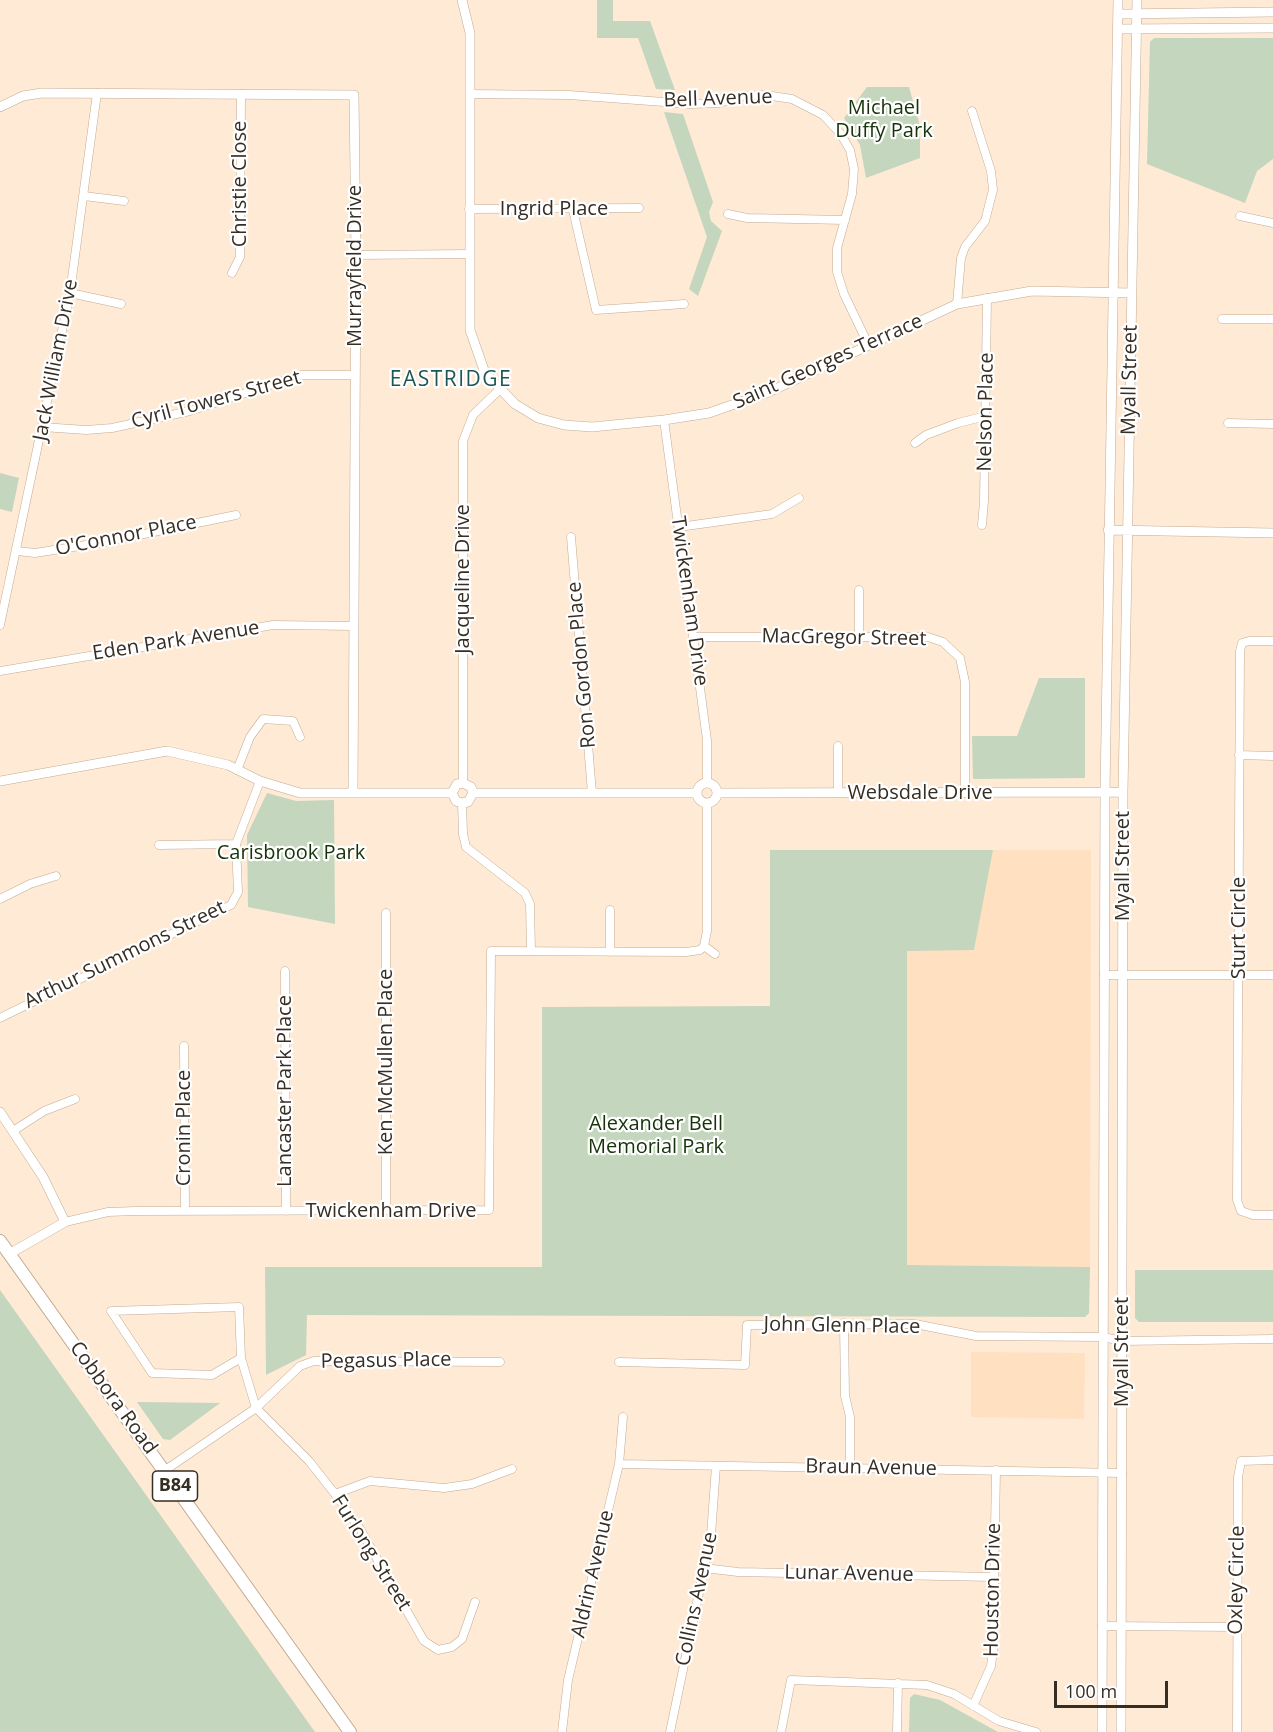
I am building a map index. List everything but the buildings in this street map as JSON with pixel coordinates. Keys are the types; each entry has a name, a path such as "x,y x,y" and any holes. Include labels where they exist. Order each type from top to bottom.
{"main road":[{"name":"Cobbora Road","path":"0,1241 350,1732"}],"street":[{"name":"Saint Georges Terrace","path":"462,0 470,33 470,330 485,373 514,404 538,418 592,427 709,413 748,401 957,304 1032,291 1131,293"},
{"name":"Myall Street","path":"1102,1732 1105,792 1118,0"},
{"name":"Myall Street","path":"1121,1732 1123,792 1137,0"},
{"path":"1118,14 1273,12"},
{"path":"1118,28 1273,28"},
{"name":"Jack William Drive","path":"0,625 70,293 97,93"},
{"name":"Murrayfield Drive","path":"0,107 32,94 354,95 356,255 353,793"},
{"name":"Christie Close","path":"232,273 240,257 241,94"},
{"name":"Bell Avenue","path":"470,94 569,95 691,104 719,103 742,96 792,99 823,115 840,132 850,150 854,169 852,194 837,248 837,272 844,294 868,344"},
{"path":"957,304 961,258 985,221 993,190 991,171 972,111"},
{"path":"84,196 124,201"},
{"name":"Ingrid Place","path":"469,209 639,208"},
{"path":"573,210 596,310 684,304"},
{"path":"728,214 747,218 845,220"},
{"path":"1240,216 1273,223"},
{"path":"356,255 469,254"},
{"path":"70,293 121,304"},
{"name":"Nelson Place","path":"982,525 987,298"},
{"path":"1222,319 1273,319"},
{"name":"Cyril Towers Street","path":"42,427 86,430 112,428 190,411 302,375 355,375"},
{"name":"Jacqueline Drive","path":"463,783 463,441 473,415 500,390"},
{"path":"915,443 926,435 986,416"},
{"name":"Twickenham Drive","path":"664,420 707,740 707,782"},
{"path":"1228,423 1273,424"},
{"path":"679,527 772,514 799,498"},
{"name":"O'Connor Place","path":"16,551 35,553 93,544 236,515"},
{"path":"1108,530 1273,532"},
{"name":"Ron Gordon Place","path":"571,537 592,793"},
{"path":"859,590 859,637"},
{"name":"Eden Park Avenue","path":"0,671 273,626 354,626"},
{"name":"MacGregor Street","path":"694,637 928,637 952,648 960,658 965,682 965,793"},
{"name":"Sturt Circle","path":"1273,641 1242,644 1239,755 1237,1200 1241,1211 1253,1215 1273,1215"},
{"path":"237,770 250,737 263,719 293,721 300,737"},
{"path":"838,746 838,793"},
{"path":"0,781 167,751 198,756 260,781 300,793 452,793"},
{"path":"1239,755 1273,756"},
{"name":"Arthur Summons Street","path":"0,1018 231,905 238,892 236,844 260,781"},
{"path":"707,782 713,784 718,793 716,799 707,803 700,800 697,793 699,786 707,782"},
{"path":"463,783 471,787 473,793 471,799 462,804 454,799 452,793 456,784 463,783"},
{"name":"Websdale Drive","path":"718,793 1123,792"},
{"path":"473,793 697,793"},
{"path":"707,803 707,931 704,946 715,954"},
{"path":"462,804 466,847 525,893 530,904 531,951"},
{"path":"159,845 236,844"},
{"path":"0,899 30,884 56,876"},
{"path":"610,910 610,952"},
{"name":"Ken McMullen Place","path":"386,913 386,1210"},
{"name":"Twickenham Drive","path":"9,1254 65,1222 108,1212 489,1210 491,951 686,952 704,946"},
{"name":"Lancaster Park Place","path":"285,971 286,1211"},
{"path":"1104,975 1273,975"},
{"name":"Cronin Place","path":"184,1046 185,1210"},
{"path":"13,1131 44,1111 75,1099"},
{"path":"0,1112 43,1177 65,1222"},
{"path":"242,1358 212,1375 152,1373 111,1311 239,1307 242,1358 256,1408"},
{"path":"844,1323 845,1396 850,1417 850,1468"},
{"name":"John Glenn Place","path":"619,1362 745,1365 747,1325 915,1324 976,1336 1102,1337 1122,1341 1273,1340"},
{"name":"Pegasus Place","path":"164,1471 256,1408 300,1366 314,1361 500,1362"},
{"name":"Furlong Street","path":"256,1408 309,1461 335,1494 360,1529 424,1641 438,1650 452,1647 462,1640 475,1602"},
{"name":"Aldrin Avenue","path":"562,1732 568,1680 619,1464 623,1416"},
{"name":"Oxley Circle","path":"1237,1732 1239,1469 1241,1461 1273,1460"},
{"name":"Braun Avenue","path":"619,1464 1122,1473"},
{"name":"Collins Avenue","path":"670,1732 716,1502 716,1466"},
{"path":"335,1494 370,1481 389,1480 416,1487 444,1488 472,1484 512,1469"},
{"name":"Houston Drive","path":"973,1706 991,1666 996,1470"},
{"name":"Lunar Avenue","path":"704,1568 738,1572 993,1577"},
{"path":"1102,1626 1236,1627"},
{"path":"781,1732 791,1680 898,1683 940,1688 999,1721 1036,1732"},
{"path":"897,1732 898,1683"}],"shaded area":[{"path":"993,850 1091,850 1090,1267 907,1265 907,950 974,950"},
{"path":"971,1352 1085,1353 1084,1419 971,1417"}],"green space":[{"path":"597,0 613,0 613,21 650,21 675,90 656,89 638,38 597,38"},
{"path":"1154,38 1273,38 1273,159 1257,171 1245,203 1147,164 1150,42"},
{"name":"Michael Duffy Park","path":"867,87 909,87 920,126 920,158 866,178 860,145 844,118"},
{"path":"664,112 683,114 713,202 709,212 711,221 722,231 698,296 689,289 707,237"},
{"path":"0,473 19,478 12,512 0,509"},
{"path":"1039,678 1085,678 1085,778 973,779 972,736 1017,736"},
{"name":"Carisbrook Park","path":"267,793 296,801 334,800 335,924 248,907 247,835"},
{"name":"Alexander Bell Memorial Park","path":"770,850 993,850 974,950 907,951 907,1265 1090,1267 1089,1313 1085,1317 307,1315 306,1355 266,1375 265,1267 542,1267 542,1007 770,1006"},
{"path":"1135,1270 1273,1270 1273,1322 1139,1322 1135,1318"},
{"path":"0,1290 315,1732 0,1732"},
{"path":"137,1402 220,1403 170,1440 163,1439"},
{"path":"914,1694 940,1700 998,1732 909,1732 910,1698"}],"district":[{"name":"EASTRIDGE","path":"451,380"}]}
